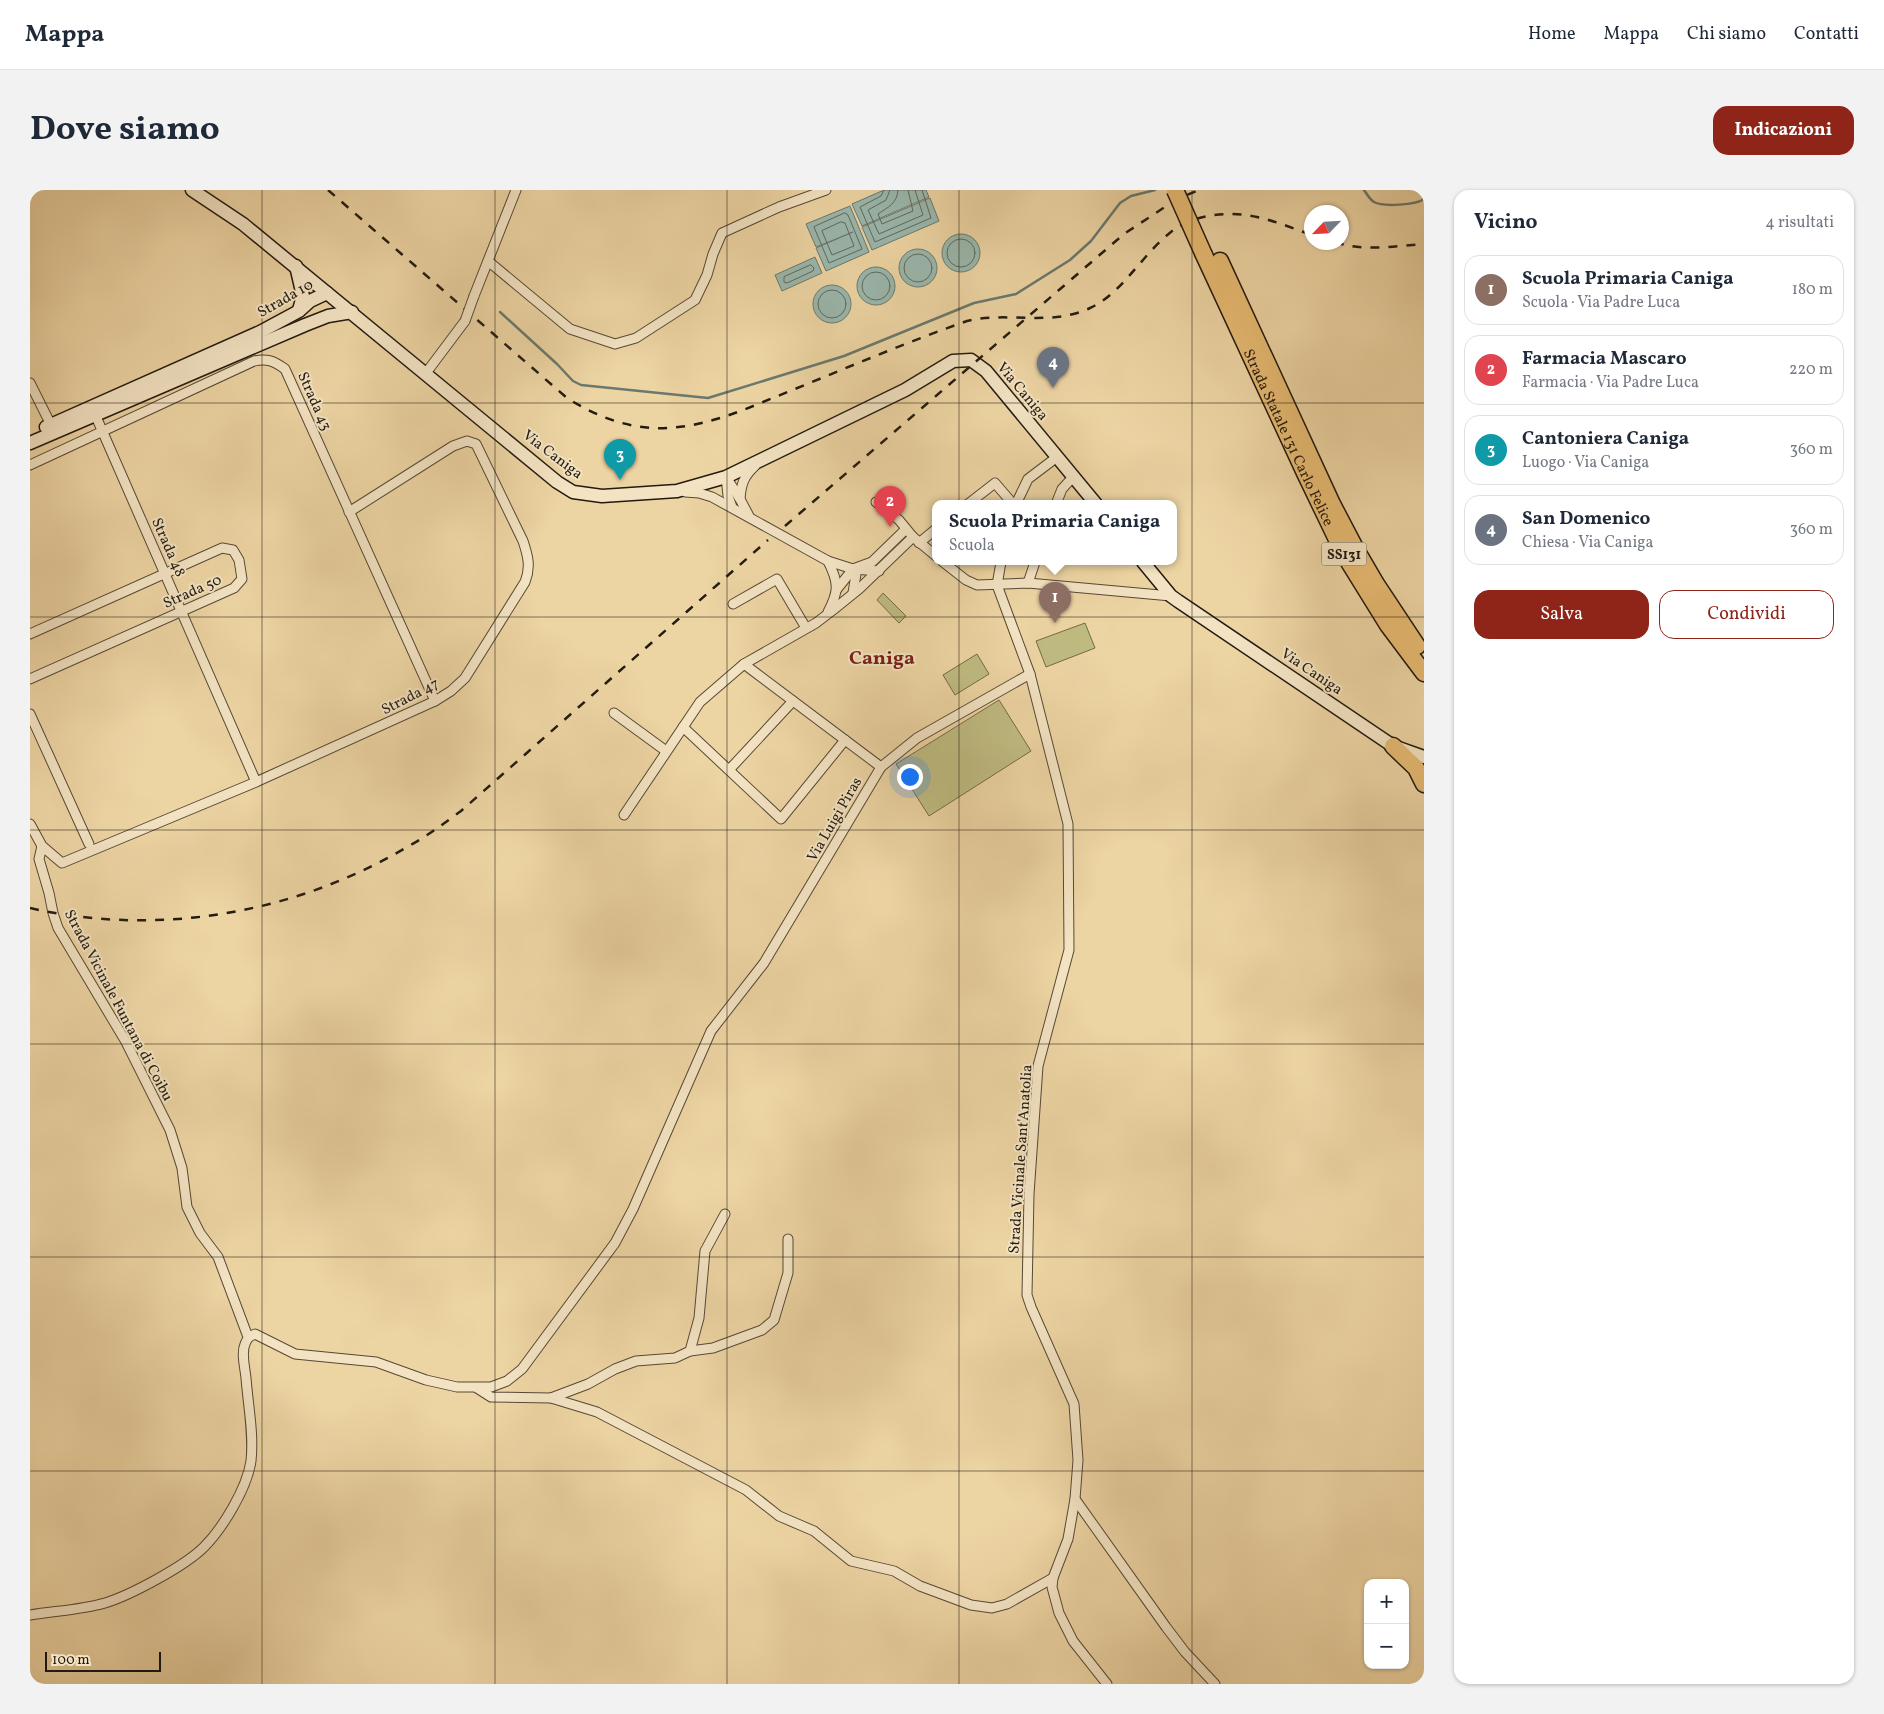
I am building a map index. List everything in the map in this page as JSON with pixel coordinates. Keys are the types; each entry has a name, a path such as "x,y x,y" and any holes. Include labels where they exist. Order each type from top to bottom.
{"highway":[{"name":"Strada Statale 131 Carlo Felice","path":"1175,190 1210,252 1293,434 1328,495 1355,548 1398,619 1421,664"},
{"name":"Strada Statale 131 Carlo Felice","path":"1188,190 1210,252"},
{"path":"1393,746 1416,768 1424,784"}],"street":[{"name":"Via Caniga","path":"192,190 243,224 296,266 557,482 573,492 602,496 677,491 726,477 905,390 953,361 962,360 975,362 986,371 1093,500"},
{"path":"426,373 465,322 516,190"},
{"path":"488,261 570,329 615,344 636,338 695,300 707,275 722,233 826,190"},
{"path":"296,266 303,296 299,311"},
{"name":"Strada 10","path":"30,443 260,332 299,311 310,301 327,293"},
{"name":"Strada 10","path":"30,434 93,411 316,321 326,301 327,293"},
{"path":"316,321 328,316 352,312"},
{"name":"Strada 43","path":"30,465 254,361 263,359 275,361 285,368 435,701"},
{"path":"30,383 51,425"},
{"name":"Strada 48","path":"93,411 166,573 256,782"},
{"name":"Strada 47","path":"30,824 42,846 62,863 256,782 435,701 451,691 465,678 526,582 529,571 529,556 523,541 476,444 467,441 453,446 349,512"},
{"path":"740,498 745,475 764,457"},
{"path":"1017,500 1028,479 1057,458"},
{"path":"726,477 726,486 732,507"},
{"path":"726,477 749,516"},
{"path":"1058,500 1062,488 1073,477"},
{"path":"973,500 995,483 1011,500"},
{"path":"677,491 699,493 712,497 828,561 853,569 878,571"},
{"path":"876,502 932,553"},
{"path":"837,589 853,569 872,562 906,528"},
{"path":"624,814 700,702 744,664 826,615 916,540 932,531"},
{"name":"Strada 50","path":"30,634 222,548 233,550 239,560 242,579 234,588 30,679"},
{"path":"826,615 836,597 837,589 835,576 828,561"},
{"path":"947,565 966,580 977,585 1028,583 1172,596"},
{"path":"997,585 1000,565"},
{"path":"1028,583 1033,565"},
{"name":"Via Caniga","path":"1146,565 1172,596 1393,746 1424,757"},
{"path":"853,569 856,574 853,593"},
{"path":"734,604 778,579 806,628"},
{"name":"Strada Vicinale Sant'Anatolia","path":"997,585 1030,674 1068,824 1069,950 1065,971 1038,1066 1028,1194 1027,1295 1030,1307 1074,1404 1078,1460 1075,1499 1068,1539 1053,1578 1052,1587 1060,1613 1074,1641 1108,1684"},
{"path":"744,664 881,767"},
{"name":"Via Luigi Piras","path":"477,1388 491,1387 507,1381 522,1369 615,1243 633,1209 711,1031 764,963 881,767 918,738 1030,674"},
{"path":"730,770 794,701"},
{"path":"614,713 666,751"},
{"path":"30,714 89,844"},
{"path":"682,727 730,770 780,819 845,740"},
{"name":"Strada Vicinale Funtana di Coibu","path":"42,846 39,859 58,928 126,1042 170,1130 182,1168 188,1207 200,1232 218,1257 248,1337"},
{"path":"690,1351 699,1318 705,1251 725,1214"},
{"path":"552,1398 588,1384 636,1361 675,1358 690,1351 714,1348 762,1330 774,1320 788,1273 788,1239"},
{"path":"30,1615 103,1604 116,1599 177,1568 204,1547 224,1522 244,1484 251,1462 251,1435 244,1345 248,1337 255,1334 295,1354 376,1362 426,1380 457,1387 477,1388 491,1397 552,1398 597,1412 746,1490 779,1516 814,1531 852,1561 894,1571 920,1586 971,1605 992,1608 1007,1604 1053,1578"},
{"path":"1075,1499 1166,1627 1185,1652 1215,1684"}],"shaded area":[{"path":"883,593 906,616 899,623 877,600"},
{"path":"1085,623 1095,648 1046,667 1036,641"},
{"path":"977,654 989,674 955,695 943,675"},
{"path":"999,700 1031,751 929,816 896,764"}],"water":[{"path":"884,190 926,190 929,197 862,226 852,204"},
{"path":"930,198 939,221 872,250 862,227"},
{"path":"850,206 869,252 826,271 816,248 853,232 816,247 806,224"},
{"path":"961,234 975,239 980,253 975,267 961,272 947,267 942,253 947,239"},
{"path":"918,249 932,254 937,268 932,282 918,287 904,282 899,268 904,254"},
{"path":"815,257 822,273 782,291 775,275"},
{"path":"876,267 890,272 895,286 890,300 876,305 862,300 857,286 862,272"},
{"path":"832,285 846,290 851,304 846,318 832,323 818,318 813,304 818,290"}],"waterway":[{"path":"500,312 573,381 581,385 708,398 844,356 974,303 1016,294 1070,260 1091,241 1120,203 1131,196 1155,190"},
{"path":"1364,190 1378,204 1407,204 1424,199"}],"railway":[{"path":"328,190 567,398 590,411 615,421 654,428 699,424 730,415 967,321 982,318 1044,318 1075,314 1098,304 1106,298 1119,287 1167,235 1176,228 1194,220 1215,215 1247,215 1304,232"},
{"path":"785,526 1124,234 1177,199 1199,190"},
{"path":"1349,246 1368,248 1424,244"},
{"path":"30,908 78,916 127,920 176,919 224,914 272,903 318,889 364,870 421,839 461,811 768,540"}],"place":[{"name":"San Domenico","path":"1053,388"},
{"name":"Cantoniera Caniga","path":"620,480"},
{"name":"Farmacia Mascaro","path":"890,527"},
{"name":"Scuola Primaria Caniga","path":"1055,623"}],"district":[{"name":"Caniga","path":"882,657"}]}
